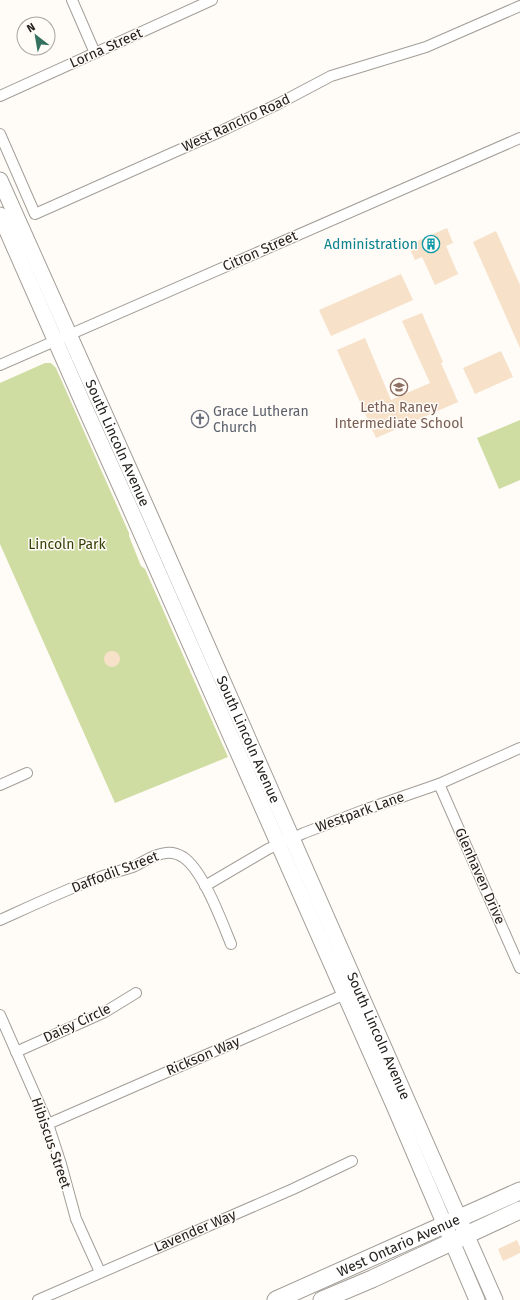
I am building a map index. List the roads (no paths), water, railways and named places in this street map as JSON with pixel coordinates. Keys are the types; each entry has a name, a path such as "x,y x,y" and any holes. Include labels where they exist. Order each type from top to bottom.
{"main road":[{"name":"South Lincoln Avenue","path":"0,180 62,338"},
{"name":"South Lincoln Avenue","path":"0,215 160,539 285,841 452,1221 459,1238 477,1300"},
{"name":"West Ontario Avenue","path":"276,1300 520,1191"},
{"name":"West Ontario Avenue","path":"322,1300 520,1210"},
{"name":"South Lincoln Avenue","path":"459,1238 495,1300"}],"street":[{"path":"72,0 95,53"},
{"name":"Lorna Street","path":"0,96 212,0"},
{"name":"West Rancho Road","path":"0,134 35,214 215,134 278,104 331,76 426,47 520,6"},
{"name":"Citron Street","path":"0,365 520,138"},
{"name":"Westpark Lane","path":"205,886 285,841 364,810 439,784 520,748"},
{"path":"0,785 27,773"},
{"name":"Glenhaven Drive","path":"439,784 520,968"},
{"name":"Daffodil Street","path":"0,920 108,873 134,866 155,856 166,853 175,853 184,857 205,886 231,944"},
{"name":"Rickson Way","path":"48,1124 351,992"},
{"name":"Daisy Circle","path":"16,1052 105,1012 136,993"},
{"name":"Hibiscus Street","path":"0,1015 48,1124 61,1164 76,1220 100,1272"},
{"name":"Lavender Way","path":"38,1300 293,1189 352,1161"}],"place":[{"name":"Administration","path":"431,244"},
{"name":"Letha Raney Intermediate School","path":"399,387"},
{"name":"Grace Lutheran Church","path":"200,419"}],"park label":[{"name":"Lincoln Park","path":"67,544"}]}
